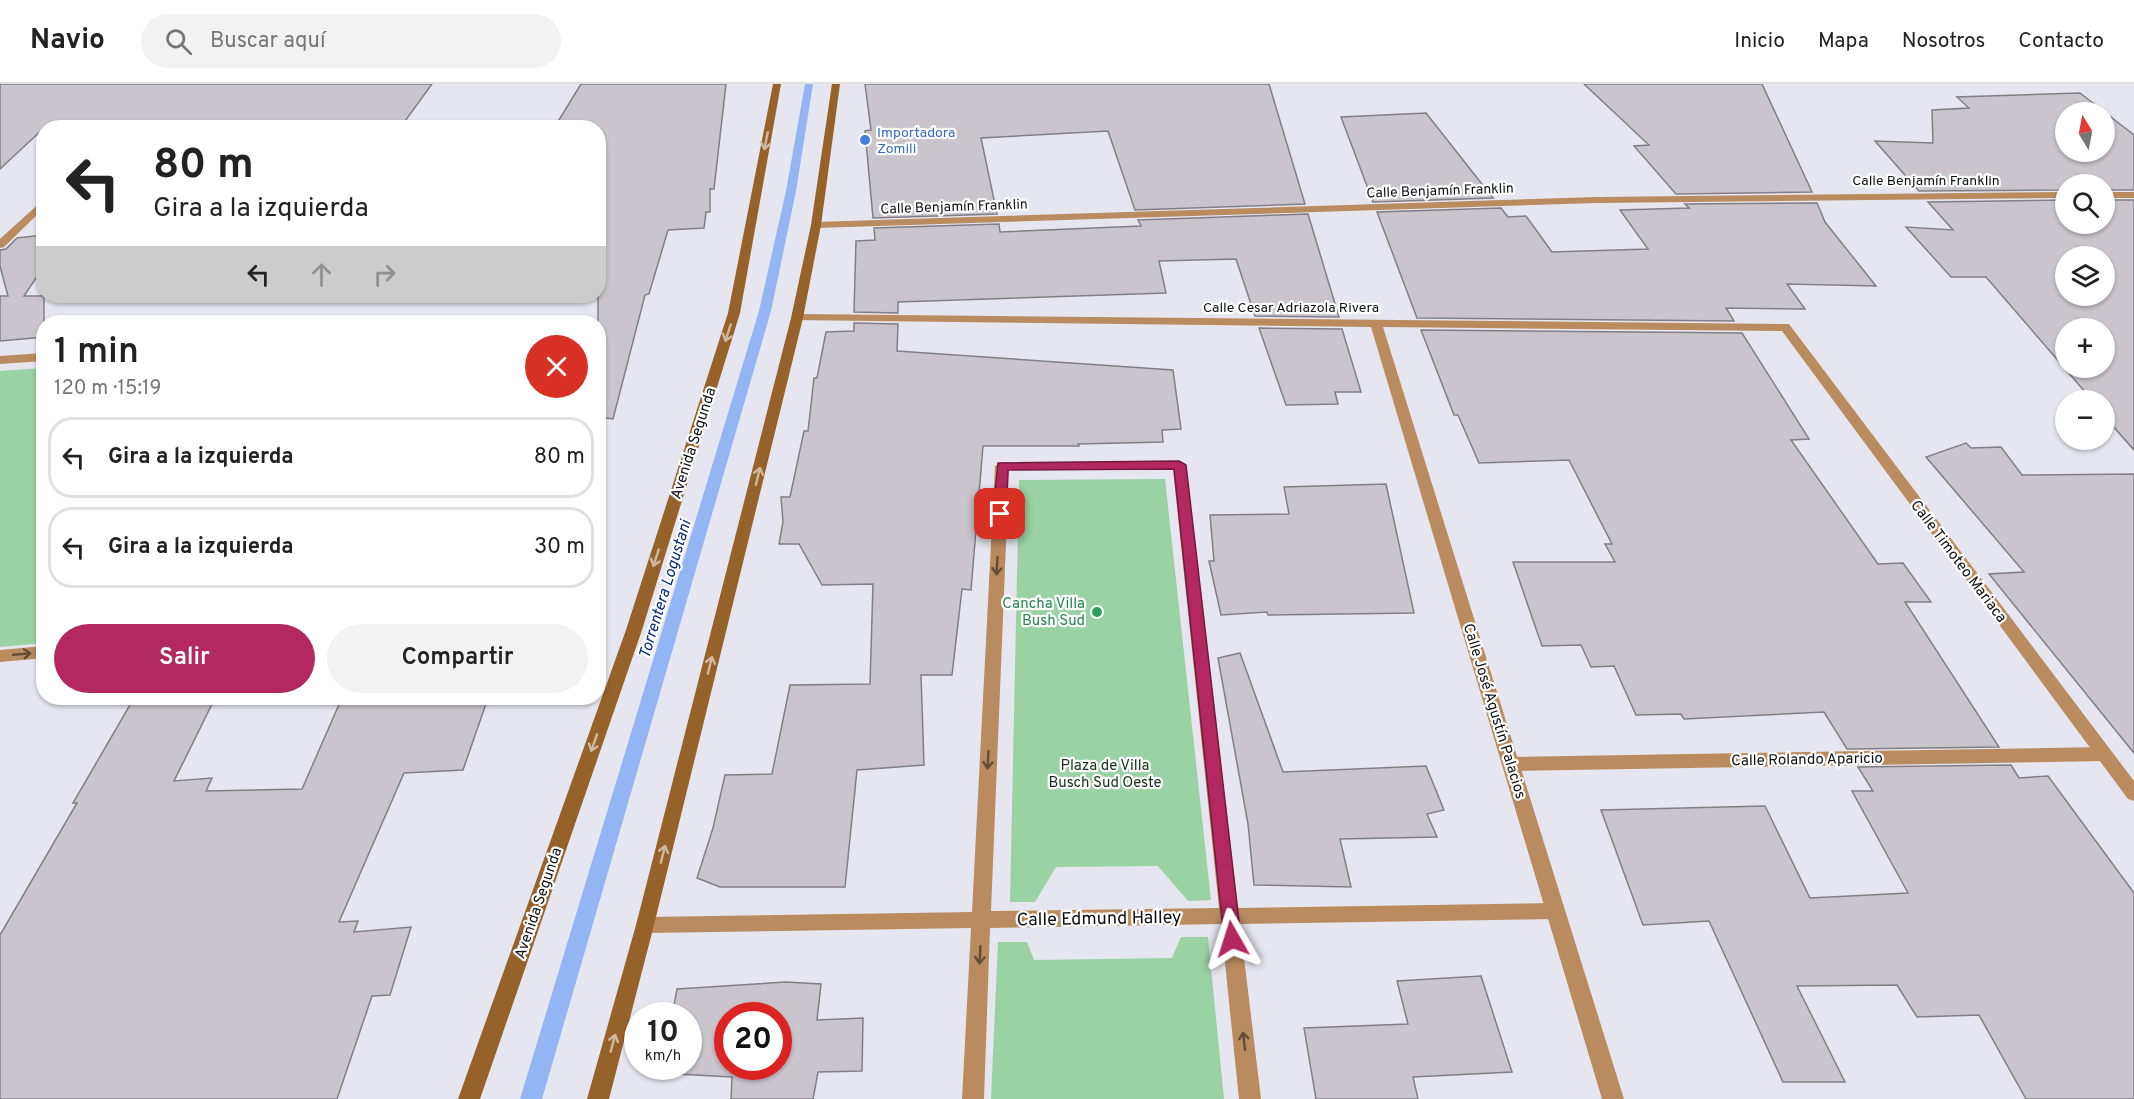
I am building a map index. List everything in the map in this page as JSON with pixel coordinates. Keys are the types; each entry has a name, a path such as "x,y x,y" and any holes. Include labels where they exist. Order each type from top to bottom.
{"main road":[{"name":"Avenida Segunda","path":"469,1099 634,630 734,313 777,84"},
{"path":"598,1099 645,925 797,318 816,225 836,84"}],"street":[{"name":"Calle Benjamín Franklin","path":"816,225 1651,199 1925,194 2055,195"},
{"path":"2115,195 2134,195"},
{"path":"0,245 36,210"},
{"name":"Calle Cesar Adriazola Rivera","path":"797,318 1785,327"},
{"name":"Calle José Agustín Palacios","path":"1376,323 1613,1099"},
{"name":"Calle Timoteo Mariaca","path":"1785,327 2134,794"},
{"path":"0,360 36,358"},
{"path":"973,1099 1002,466 1179,465 1250,1099"},
{"path":"0,656 36,653"},
{"name":"Calle Rolando Aparicio","path":"1511,764 2103,754"},
{"name":"Calle Edmund Halley","path":"645,925 1554,911"}],"green space":[{"path":"36,368 36,644 0,647 0,371"},
{"name":"Plaza de Villa Busch Sud Oeste","path":"1165,479 1211,900 1188,901 1158,866 1056,867 1035,902 1010,902 1019,480"},
{"path":"1181,937 1208,937 1224,1099 991,1099 998,942 1027,942 1034,960 1172,958"}],"building":[{"path":"0,84 432,84 406,120 36,120 36,135 0,169"},
{"path":"581,84 726,84 714,189 710,189 710,212 706,212 704,228 668,230 649,294 645,295 613,419 606,418 606,315 598,315 598,303 606,303 606,120 559,120"},
{"path":"865,84 1269,84 1305,204 1135,210 1108,131 981,138 997,214 873,218 865,131 871,130"},
{"path":"1584,84 1762,84 1812,192 1676,194 1634,146 1649,145"},
{"path":"2080,93 2092,102 2055,102 2055,162 2115,162 2115,120 2134,135 2134,190 2115,190 2115,174 2055,174 2055,190 1919,191 1875,141 1933,143 1932,110 1969,108 1957,97"},
{"path":"1426,113 1493,198 1373,202 1341,117"},
{"path":"2055,200 2055,234 2115,234 2115,200 2134,200 2134,450 2115,428 2115,390 2083,390 2073,378 2115,378 2115,318 2055,318 2055,357 1986,277 1951,277 1906,227 1953,230 1928,202"},
{"path":"1817,203 1825,222 1876,286 1787,284 1805,309 1726,308 1734,321 1417,318 1377,212 1501,208 1508,217 1526,216 1552,252 1648,249 1620,210 1689,208 1685,204"},
{"path":"1308,214 1339,317 1255,316 1236,259 1159,261 1166,293 898,302 898,313 854,312 856,241 875,240 874,228 999,224 1000,232 1141,226 1138,220"},
{"path":"36,236 36,278 24,296 36,296 36,303 44,303 44,315 36,315 36,338 0,341 0,296 8,296 0,266 0,250 6,249 17,238"},
{"path":"854,323 898,324 897,351 1173,370 1181,429 1162,430 1163,442 1078,444 1079,446 983,446 971,590 962,589 952,675 921,675 924,765 857,770 845,887 720,887 697,878 713,828 725,775 772,774 790,685 870,684 873,584 822,585 799,544 779,544 783,522 781,497 790,497 804,431 808,431 814,378 817,378 826,332 854,331"},
{"path":"1259,328 1342,329 1361,392 1335,392 1338,404 1286,405"},
{"path":"1421,330 1742,333 1809,439 1791,440 1878,564 1903,563 1931,602 1905,602 1999,747 1847,749 1824,712 1684,719 1681,714 1636,715 1614,666 1591,667 1581,645 1542,646 1513,562 1615,562 1605,544 1612,544 1569,460 1479,463 1458,415 1454,415"},
{"path":"1966,443 1971,448 2001,447 2022,475 2134,474 2134,753 1989,574 2024,572 1926,457"},
{"path":"1386,484 1414,613 1268,615 1267,612 1221,615 1209,561 1214,561 1210,515 1289,514 1284,487"},
{"path":"1240,653 1283,772 1426,766 1444,810 1427,814 1437,837 1340,839 1351,887 1254,885 1248,824 1218,658"},
{"path":"130,705 212,705 174,781 212,778 206,791 302,789 339,705 486,705 463,770 404,773 339,922 358,921 354,932 411,927 390,995 372,996 337,1099 0,1099 0,935 77,803 73,803"},
{"path":"2011,765 2019,778 2048,776 2134,893 2134,1099 2026,1099 1979,1015 1917,1017 1897,985 1797,986 1845,1082 1783,1082 1709,921 1643,925 1601,810 1765,806 1810,898 1908,893 1852,791 1873,791 1858,767"},
{"path":"1481,976 1512,1072 1413,1077 1418,1099 1316,1099 1304,1028 1408,1024 1397,981"},
{"path":"786,982 821,984 817,1020 863,1018 862,1071 818,1072 813,1099 731,1099 732,1080 792,1080 792,1002 714,1002 714,1076 702,1075 702,1002 675,1002 677,989"}],"waterway":[{"name":"Torrentera Logustani","path":"531,1099 765,311 791,191 809,84"}],"place":[{"name":"Importadora Zomili","path":"865,140"},
{"name":"Cancha Villa Bush Sud","path":"1097,612"}],"route":[{"path":"1000,514 1002,466 1179,465 1232,939"}]}
